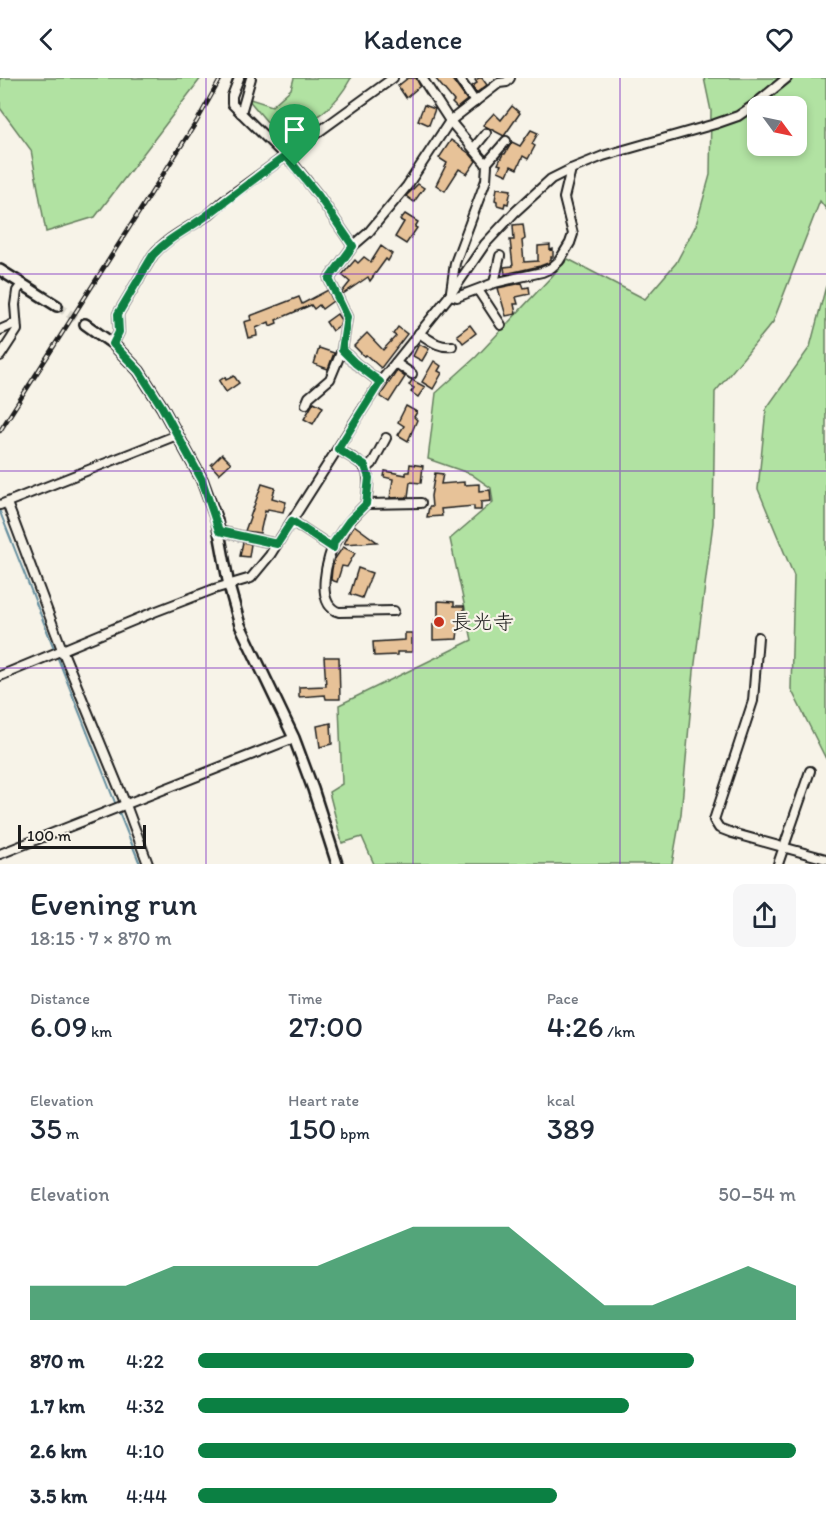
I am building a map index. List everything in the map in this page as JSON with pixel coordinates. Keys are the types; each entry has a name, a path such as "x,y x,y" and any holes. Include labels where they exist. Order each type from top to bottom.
{"street":[{"path":"239,78 232,96 232,104 286,156 318,195 353,246"},
{"path":"241,113 251,78"},
{"path":"113,344 119,332 118,314 160,247 183,229 208,215 226,199 393,78"},
{"path":"422,78 450,121 486,164 486,180 455,263 450,295"},
{"path":"306,404 309,397 330,380 342,350 347,317 329,279 353,246 368,233 407,186 450,121 499,83 507,82 510,78"},
{"path":"0,676 63,652 154,612 251,578 277,544 380,382 450,295 485,244 551,179 603,156 738,116 787,78"},
{"path":"460,80 475,102"},
{"path":"474,148 486,133"},
{"path":"486,164 506,141"},
{"path":"450,295 457,297 495,283 542,272 551,268 563,256 573,234 564,198 571,169"},
{"path":"495,283 500,256"},
{"path":"0,270 57,306"},
{"path":"0,356 17,330 15,305 17,291 22,284"},
{"path":"478,290 501,325"},
{"path":"0,330 16,323"},
{"path":"85,324 113,344 139,371 202,480 219,531 229,586 240,625 294,738 337,864"},
{"path":"419,333 438,345 452,346"},
{"path":"342,350 380,382"},
{"path":"396,363 412,374"},
{"path":"148,864 4,504 177,435"},
{"path":"366,469 372,464 386,438"},
{"path":"338,449 365,466 369,478 366,504 349,521 334,542 325,577 326,601 334,611 394,611"},
{"path":"366,504 421,503"},
{"path":"292,521 333,548"},
{"path":"219,531 277,544"},
{"path":"758,637 753,701 714,820 719,828 732,833 826,859"},
{"path":"0,854 294,738"},
{"path":"778,864 810,771"}],"green space":[{"path":"0,78 201,78 95,217 46,232 31,150 0,108"},
{"path":"294,78 351,78 337,99 321,114 279,136 247,98 272,106 291,89"},
{"path":"704,78 826,78 826,209 820,201 773,322 715,392 713,523 694,671 681,814 672,864 374,864 362,837 342,843 329,792 342,784 339,705 472,640 450,539 493,502 491,488 471,474 428,459 436,393 476,357 568,259 645,299 676,263 696,225 710,175 711,111"},
{"path":"826,286 826,759 791,689 794,576 758,489 766,409 810,347"}],"building":[{"path":"408,78 416,78 420,86 406,98 398,86"},
{"path":"435,78 451,78 467,100 457,108"},
{"path":"479,78 482,78 487,85 476,93 472,86"},
{"path":"424,105 435,109 429,125 418,120"},
{"path":"512,106 520,113 504,136 483,125 494,113 501,120"},
{"path":"531,130 538,133 532,144 535,146 528,159 523,156 517,169 511,166 507,175 498,171 501,165 498,164 512,142 520,146"},
{"path":"451,140 476,161 467,174 459,169 445,191 436,185 447,163 439,158"},
{"path":"418,184 424,188 414,202 406,196"},
{"path":"497,188 511,190 508,204 505,203 504,207 497,205 495,200"},
{"path":"405,214 418,222 415,227 417,228 406,244 395,237 404,222 400,220"},
{"path":"523,224 524,262 538,261 538,246 550,245 550,250 553,249 553,257 548,263 540,266 505,274 504,267 513,266 510,240 514,240 513,225"},
{"path":"381,246 392,254 388,261 386,259 370,281 368,277 343,294 342,292 350,282 342,275 355,260 358,263 364,257 371,262"},
{"path":"522,283 524,288 529,287 530,294 516,297 518,304 514,304 516,314 506,316 498,288"},
{"path":"328,290 333,301 322,309 319,305 314,309 311,305 276,320 277,323 270,326 269,322 256,328 257,336 248,338 244,322 251,320 250,316 299,297 302,304"},
{"path":"337,314 341,320 340,325 332,331 326,322"},
{"path":"470,325 476,333 463,343 457,335"},
{"path":"398,327 407,334 381,368 354,346 367,333 383,350 396,336 393,334"},
{"path":"419,344 429,349 422,361 413,356"},
{"path":"319,348 334,353 328,369 314,364"},
{"path":"434,361 441,366 438,371 442,373 433,389 422,382"},
{"path":"397,371 405,377 389,402 380,396"},
{"path":"234,376 239,383 226,392 219,381 225,377 226,380"},
{"path":"412,380 425,387 418,397 411,392 414,388 409,385"},
{"path":"314,402 323,407 313,424 304,419"},
{"path":"406,406 417,412 414,417 417,420 408,441 398,435 404,426 398,422"},
{"path":"222,454 231,463 219,474 211,465"},
{"path":"410,464 423,466 421,483 410,482 408,497 390,498 393,479 384,477 385,471 406,475"},
{"path":"435,473 443,474 441,484 464,482 464,485 479,484 479,491 490,490 491,501 481,502 481,510 474,510 474,506 441,509 442,516 427,517 429,507 432,507 431,496"},
{"path":"262,484 275,488 272,498 286,502 283,512 268,509 267,512 265,511 260,533 245,531"},
{"path":"354,525 377,542 344,544"},
{"path":"243,542 251,544 249,557 240,556"},
{"path":"343,547 355,553 347,567 342,566 337,582 331,580 332,569 334,560"},
{"path":"358,568 372,573 362,598 350,594"},
{"name":"長光寺","path":"438,601 454,602 454,606 464,606 464,630 458,630 457,639 433,640 433,624 435,620 438,620"},
{"path":"405,633 412,633 412,652 374,656 373,642 405,640"},
{"path":"324,657 339,657 340,699 326,699 325,695 299,697 299,687 326,686"},
{"path":"331,723 332,744 320,747 317,726"}],"waterway":[{"path":"0,512 116,805"},
{"path":"118,810 140,864"}],"tunnel":[{"path":"57,306 85,324"}],"railway":[{"path":"0,431 197,121 221,78"}],"place":[{"name":"長光寺","path":"439,622"}],"route":[{"path":"286,156 295,166 353,246 329,279 346,310 342,350 380,382 338,449 365,466 369,478 366,504 349,521 334,542 333,548 292,521 277,544 219,531 202,480 162,407 139,371 113,344 119,332 118,314 160,247 183,229 208,215 226,199 286,156"}]}
